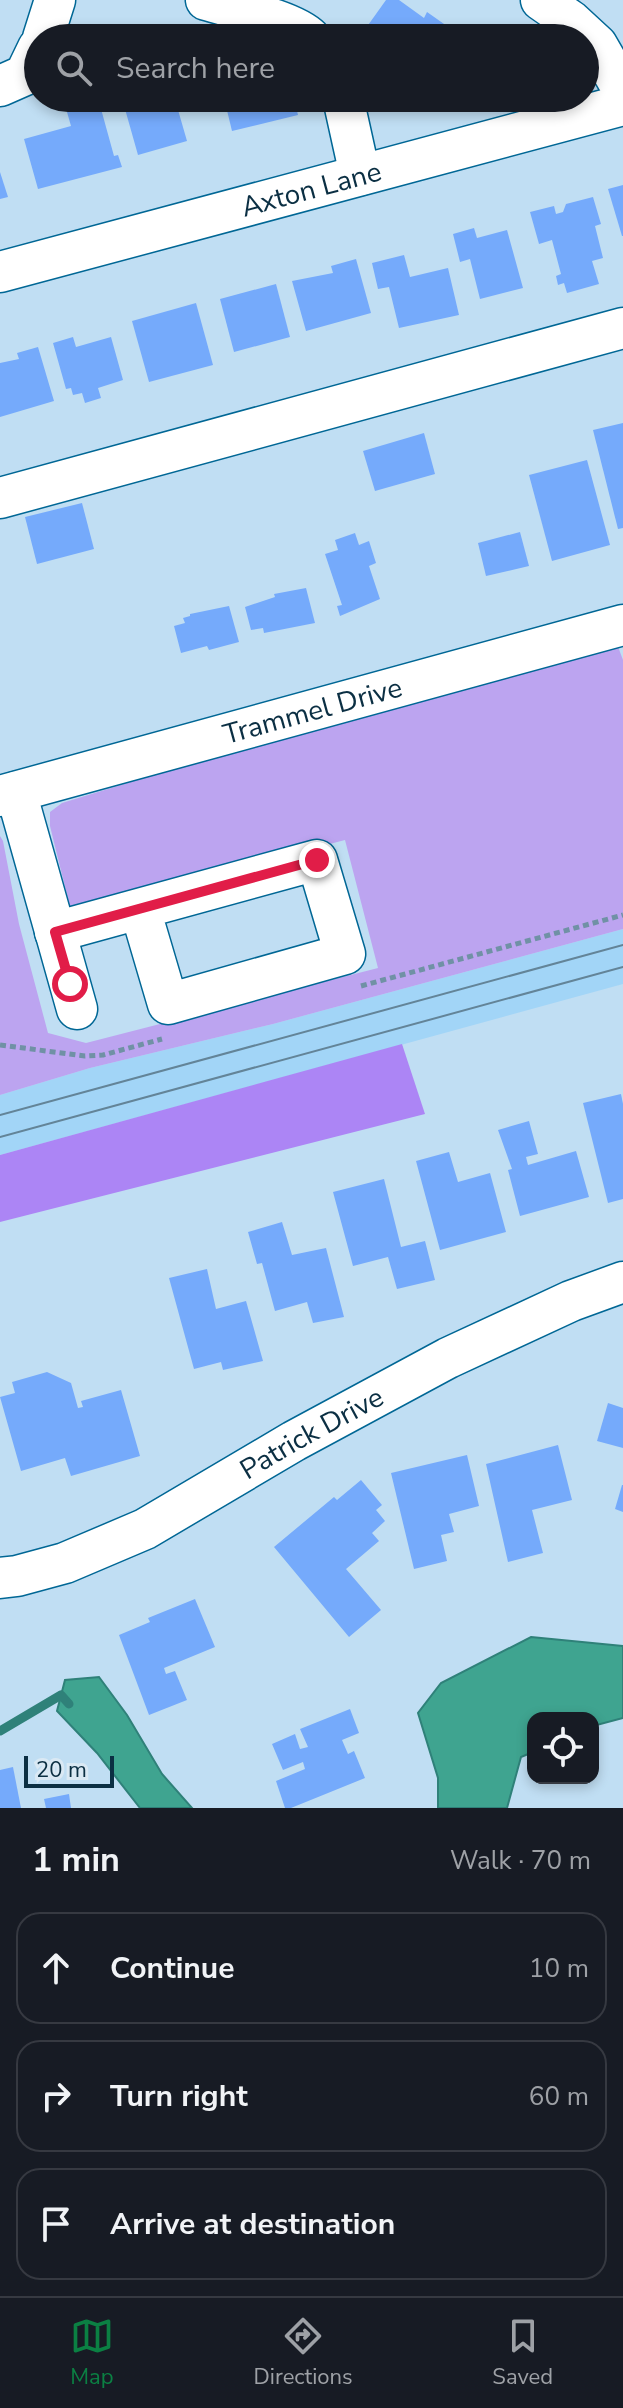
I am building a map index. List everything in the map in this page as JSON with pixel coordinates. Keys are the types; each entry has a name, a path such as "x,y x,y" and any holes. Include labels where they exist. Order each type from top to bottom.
{"street":[{"path":"49,24 55,0"},
{"path":"206,0 285,24"},
{"path":"541,0 574,24"},
{"path":"599,48 623,90"},
{"path":"0,86 24,75"},
{"name":"Axton Lane","path":"599,111 623,105"},
{"path":"346,112 360,175"},
{"name":"Axton Lane","path":"0,272 597,112"},
{"path":"0,498 623,328"},
{"name":"Trammel Drive","path":"8,794 623,625"},
{"path":"8,794 55,932 77,1009"},
{"path":"55,932 317,860 345,954 168,1004 140,909"},
{"name":"Patrick Drive","path":"0,1578 65,1563 145,1529 281,1448 448,1358 571,1301 623,1282"}],"shaded area":[{"path":"617,644 623,660 623,929 273,1024 90,1068 0,1095 0,836 48,1033 86,1043 378,968 345,840 77,909 70,907 50,826 50,812 62,803 295,732"},
{"path":"623,929 623,984 0,1155 0,1095 90,1068 273,1024"},
{"path":"402,1044 425,1114 0,1222 0,1155"},
{"path":"531,1637 623,1646 623,1718 599,1724 599,1712 527,1712 527,1754 521,1757 507,1808 438,1808 438,1778 418,1713 441,1683"},
{"path":"99,1677 127,1715 162,1774 192,1808 140,1808 97,1753 57,1711 65,1680"}],"building":[{"path":"386,0 399,0 424,18 427,12 444,24 369,24"},
{"path":"67,112 102,112 114,156 118,155 122,167 38,189 24,139 71,126"},
{"path":"126,112 179,112 187,141 138,155"},
{"path":"227,112 297,112 298,115 232,131"},
{"path":"0,172 8,197 0,199"},
{"path":"623,185 623,236 622,236 608,189"},
{"path":"593,197 601,224 595,226 603,258 592,261 599,284 567,293 564,283 558,285 556,276 561,274 552,240 539,244 530,212 554,206 556,214 563,212 566,204"},
{"path":"474,228 477,238 507,230 523,288 480,299 470,259 460,262 453,234"},
{"path":"404,255 410,277 448,268 459,315 399,328 389,287 378,289 372,263"},
{"path":"356,259 371,313 306,331 292,281 333,273 331,266"},
{"path":"276,284 290,337 234,352 220,299"},
{"path":"196,303 213,365 149,382 132,321"},
{"path":"73,337 76,347 111,337 123,380 98,388 101,398 85,403 82,393 73,395 71,388 66,389 53,343"},
{"path":"38,347 54,401 0,417 0,363 19,359 17,353"},
{"path":"623,423 623,528 618,529 593,430"},
{"path":"424,433 435,474 375,491 363,451"},
{"path":"587,460 610,545 552,561 529,475"},
{"path":"82,503 94,549 37,564 25,517"},
{"path":"520,532 529,566 486,576 478,543"},
{"path":"355,533 359,545 369,541 376,563 369,566 380,599 340,616 337,606 342,605 325,554 338,550 335,540"},
{"path":"306,588 315,623 264,633 263,628 251,630 245,607 275,597 274,594"},
{"path":"229,606 239,642 181,653 174,626 185,623 183,618 190,614"},
{"path":"621,1094 623,1199 608,1203 583,1103"},
{"path":"529,1121 538,1154 526,1157 528,1165 576,1151 589,1197 520,1216 508,1170 512,1169 498,1130"},
{"path":"449,1152 458,1182 490,1173 506,1232 440,1250 416,1161"},
{"path":"384,1179 401,1247 425,1241 435,1280 397,1289 388,1257 353,1266 333,1192"},
{"path":"282,1222 292,1255 326,1248 344,1317 313,1323 307,1302 275,1311 262,1263 257,1264 248,1232"},
{"path":"207,1269 216,1309 246,1301 263,1361 223,1370 221,1362 194,1369 169,1278"},
{"path":"47,1372 71,1383 78,1408 83,1407 81,1401 121,1390 140,1456 71,1476 65,1458 21,1471 0,1397 15,1393 12,1382"},
{"path":"608,1403 623,1408 623,1448 597,1441"},
{"path":"558,1445 572,1500 532,1510 543,1553 508,1562 486,1464"},
{"path":"467,1455 479,1506 449,1514 454,1532 441,1535 447,1561 414,1569 391,1473"},
{"path":"361,1480 382,1505 376,1510 385,1521 372,1533 379,1541 346,1569 381,1610 349,1637 274,1547 334,1497 337,1500"},
{"path":"623,1485 623,1512 615,1509"},
{"path":"195,1599 215,1647 164,1668 166,1674 175,1671 187,1700 149,1715 119,1635 150,1622 148,1618"},
{"path":"350,1709 359,1733 342,1740 348,1754 354,1751 365,1778 285,1808 276,1781 305,1769 303,1762 283,1770 272,1744 295,1734 300,1749 308,1747 300,1729"},
{"path":"13,1767 21,1808 0,1808 0,1770"},
{"path":"69,1794 71,1808 46,1808 44,1799"}],"waterway":[{"path":"0,1731 61,1695 69,1704"}],"tram line":[{"path":"0,1115 623,945"},
{"path":"0,1137 623,967"}],"route":[{"path":"70,984 55,932 317,860"}]}
